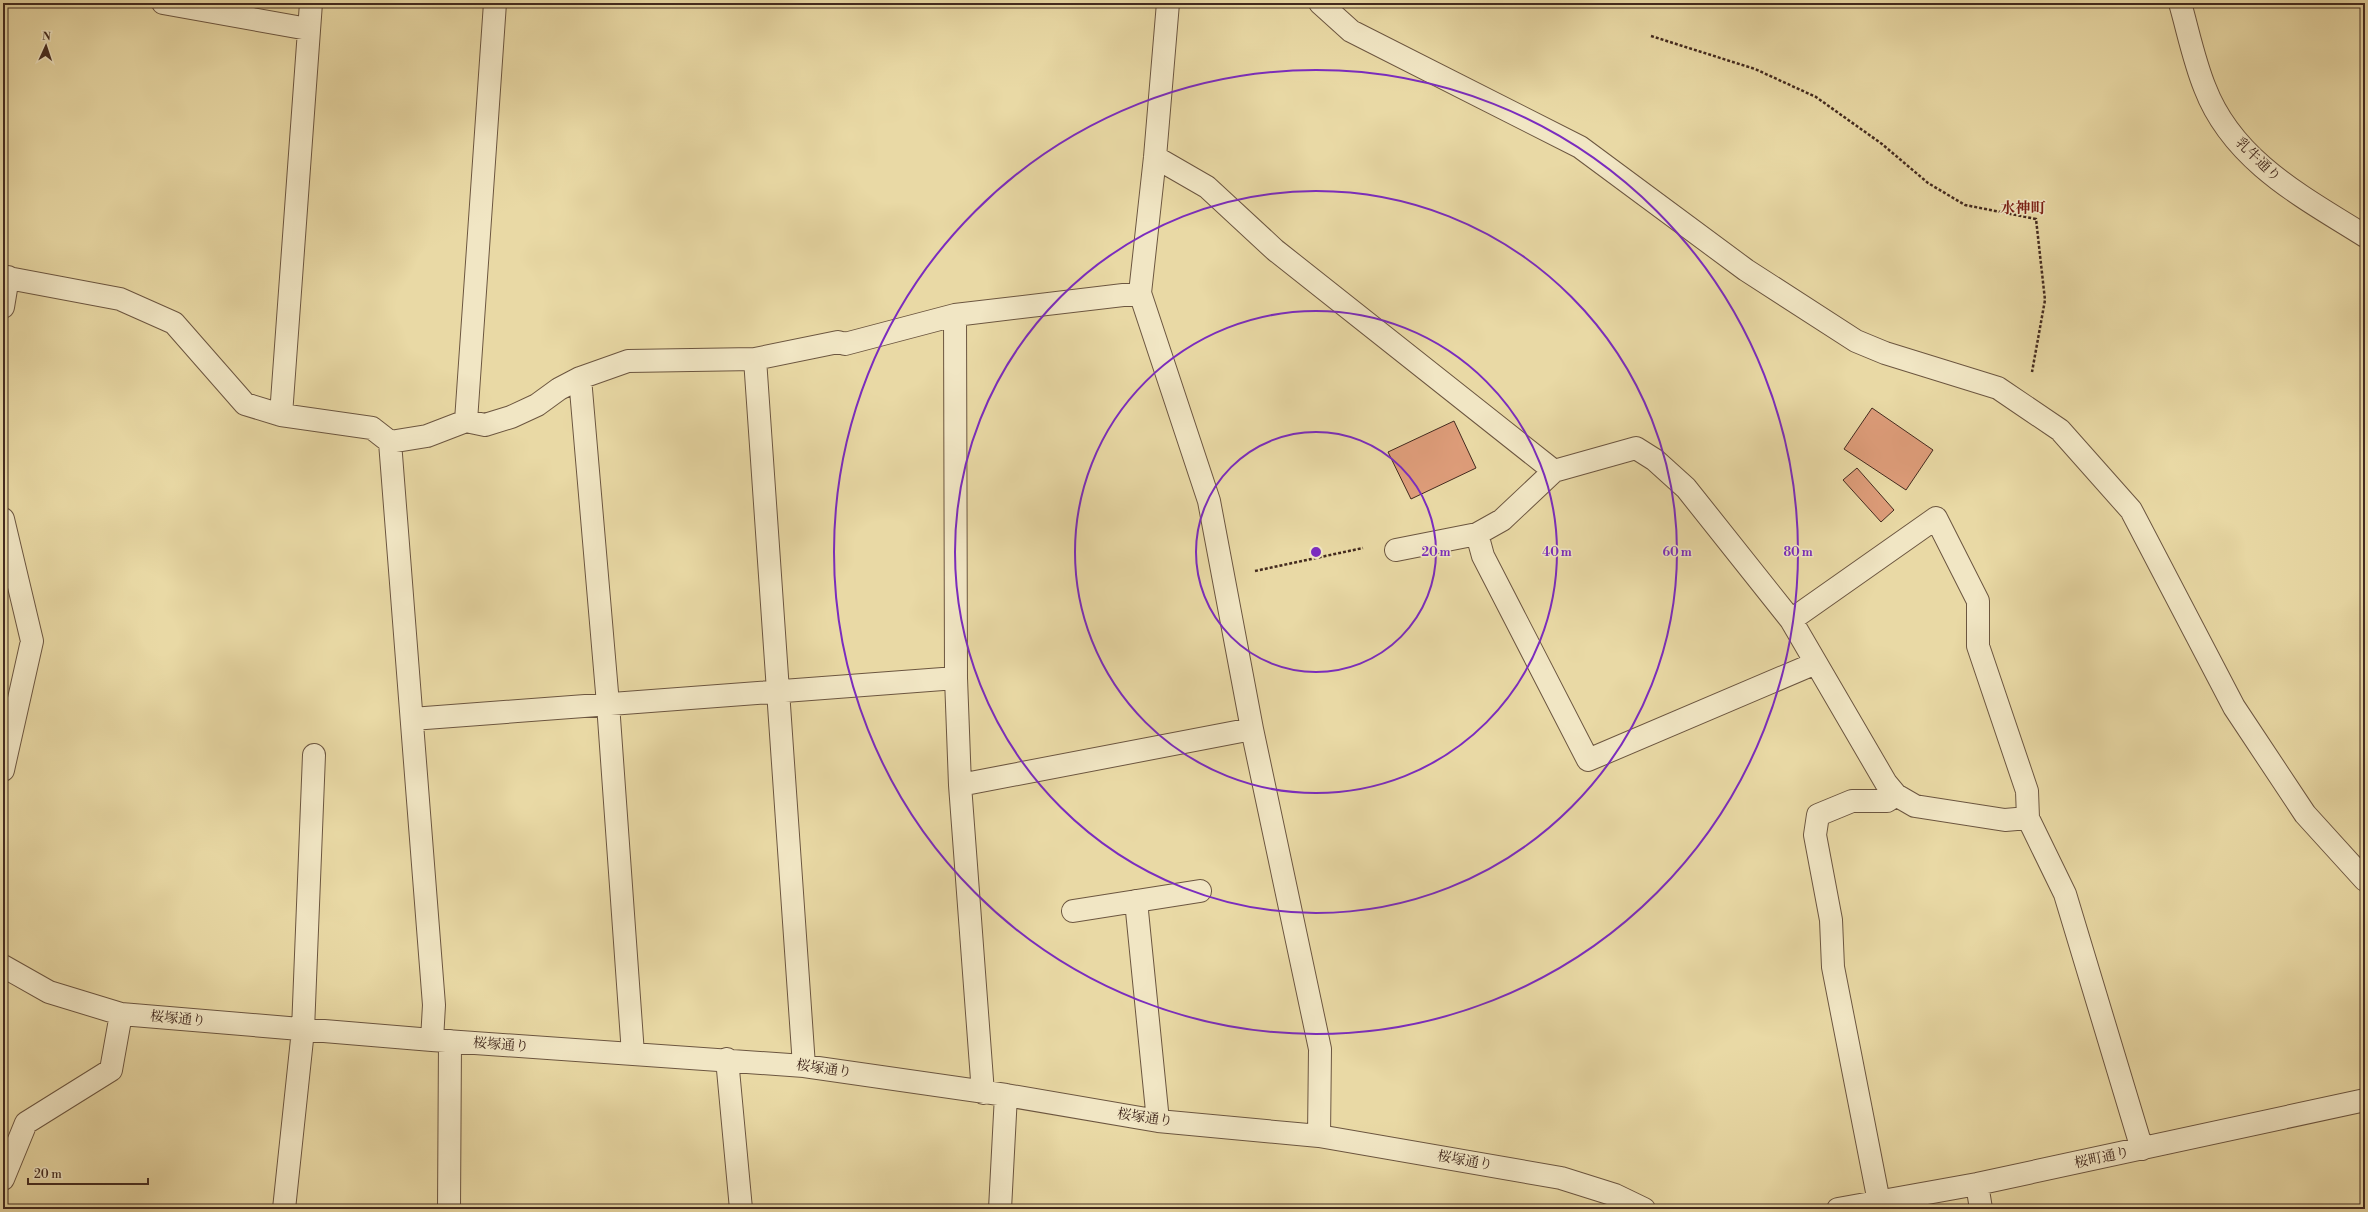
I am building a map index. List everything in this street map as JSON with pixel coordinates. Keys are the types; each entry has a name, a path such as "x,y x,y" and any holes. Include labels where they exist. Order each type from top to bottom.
{"street":[{"path":"163,3 308,29"},
{"path":"281,415 311,3"},
{"path":"466,421 495,3"},
{"path":"1168,3 1155,157 1140,292 1209,501 1252,729 1320,1049 1318,1136"},
{"path":"1320,3 1351,30 1580,147 1746,270 1856,341 1885,353 1998,388 2026,405 2060,430 2131,510 2234,707 2305,814 2365,880"},
{"name":"乳牛通り","path":"2180,3 2205,88 2219,116 2242,149 2277,180 2365,236"},
{"path":"1155,157 1207,187 1274,250 1554,471"},
{"path":"3,307 5,277 120,299 174,323 245,404 281,415 372,428 390,442 418,718 434,1005 441,1041 449,1209"},
{"path":"390,442 427,436 466,421 486,425 511,418 538,406 559,389 580,378 628,361 755,359 838,342 845,344 955,315 1140,292"},
{"path":"955,315 951,679 983,1093"},
{"path":"755,359 780,692 804,1066"},
{"path":"580,378 608,704 633,1054"},
{"path":"1396,550 1477,534 1502,520 1554,471 1636,448 1655,460 1686,488 1790,620 1886,783 1896,795 1915,806 2005,820 2028,818"},
{"path":"3,518 32,641 3,770"},
{"path":"1790,620 1936,518 1978,601 1978,646 2027,791 2028,818 2065,894 2142,1149"},
{"path":"1477,534 1483,556 1588,760 1816,663"},
{"path":"418,718 951,679"},
{"path":"960,785 1252,729"},
{"path":"284,1209 302,1030 314,755"},
{"path":"1867,1206 1833,966 1831,920 1815,835 1818,815 1852,801 1887,801 1896,795"},
{"path":"1073,911 1200,890"},
{"path":"1136,901 1158,1121"},
{"name":"桜塚通り","path":"7,975 49,992 121,1014 441,1041 727,1059 804,1066 983,1093 1006,1095 1158,1121 1318,1136 1561,1178 1615,1195 1644,1209"},
{"path":"3,1179 26,1123 111,1070 121,1014"},
{"path":"727,1059 741,1209"},
{"path":"1000,1209 1006,1095"},
{"name":"桜町通り","path":"1838,1209 1867,1206 1977,1184 2365,1100"},
{"path":"1977,1184 1981,1209"}],"path":[{"path":"1651,36 1755,69 1816,97 1882,144 1928,183 1965,205 2036,219 2045,300 2026,405"},
{"path":"1223,578 1366,547"}],"building":[{"path":"1872,408 1933,450 1906,490 1844,449"},
{"path":"1454,421 1476,468 1411,499 1388,452"},
{"path":"1857,468 1894,510 1881,522 1843,480"}],"district":[{"name":"水神町","path":"2023,208"}]}
